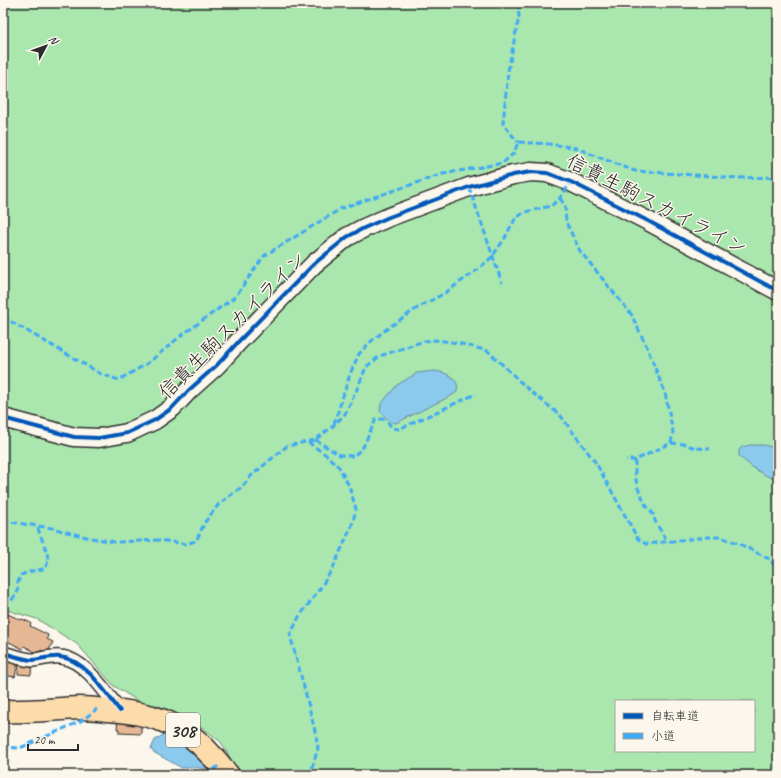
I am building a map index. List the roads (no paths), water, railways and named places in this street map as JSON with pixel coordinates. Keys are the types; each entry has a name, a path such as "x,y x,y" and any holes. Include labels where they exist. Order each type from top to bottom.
{"highway":[{"name":"308","path":"3,711 15,712 81,708 144,714 164,720 183,730 210,753 228,775"}],"street":[{"name":"信貴生駒スカイライン","path":"3,418 74,437 99,438 127,433 155,420 172,408 189,390 217,365 238,341 314,264 347,237 389,217 468,187 531,172 547,172 571,182 648,221 778,291"},
{"path":"3,653 31,660 60,657 74,660 84,667 120,711"}],"water":[{"path":"434,371 451,376 456,381 457,392 396,423 389,421 380,411 381,404 397,385 417,373"},
{"path":"750,445 764,445 778,449 778,480 757,470 739,456 739,450 742,447"},
{"path":"163,735 180,739 211,763 206,769 193,767 182,768 153,752 151,749 155,740"}]}
